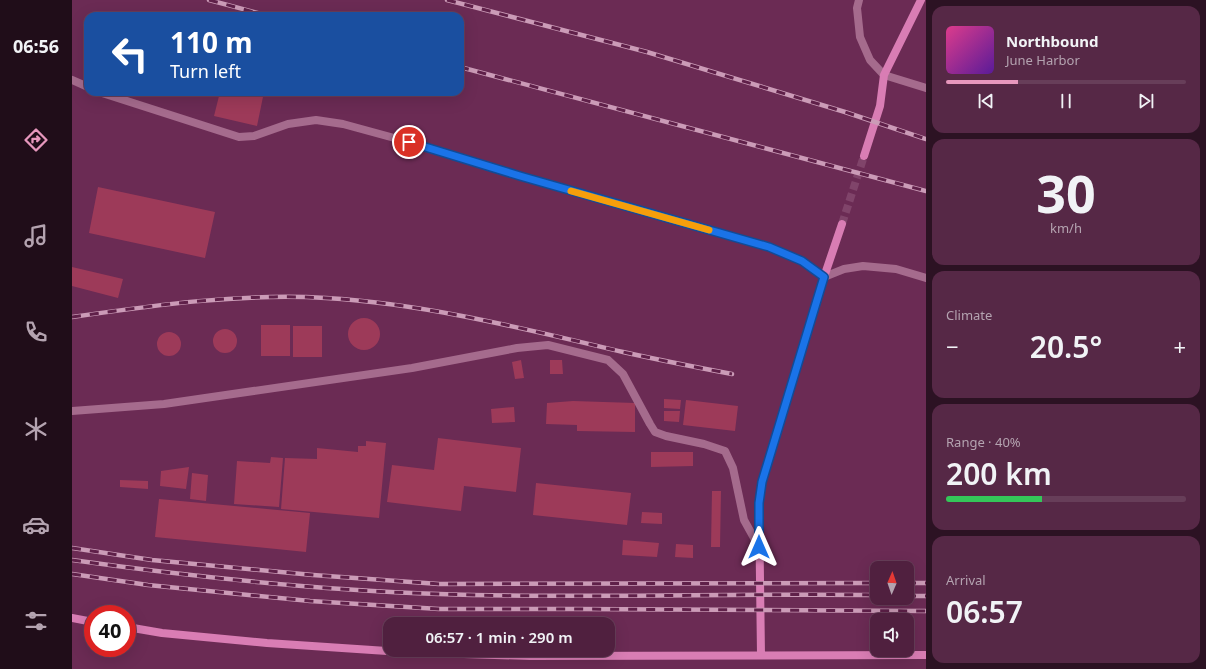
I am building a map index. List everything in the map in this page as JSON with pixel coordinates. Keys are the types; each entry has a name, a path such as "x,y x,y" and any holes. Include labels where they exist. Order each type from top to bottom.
{"street":[{"path":"859,0 857,8 860,37 870,60 884,75 926,88"},
{"path":"864,156 880,106 884,75 921,0"},
{"path":"72,80 84,85"},
{"path":"111,96 239,137 254,136 288,124 316,120 343,124 769,247 802,261 824,277"},
{"path":"761,655 759,503 762,482 824,277 842,224"},
{"path":"824,277 844,269 863,266 896,269 926,278"},
{"path":"72,411 164,404 412,368 517,348 548,345 608,360 624,374 655,432 666,436 704,444 725,451 734,468 744,520 759,547"},
{"path":"72,618 84,620"},
{"path":"136,628 267,643 402,652 530,656 926,656"}],"building":[{"path":"219,96 263,96 257,126 214,116"},
{"path":"98,187 215,212 205,258 89,233"},
{"path":"72,267 123,279 118,298 72,286"},
{"path":"364,318 370,319 377,325 380,334 379,340 373,347 364,350 358,349 351,343 348,334 349,328 355,321"},
{"path":"261,325 290,325 290,356 261,356"},
{"path":"293,326 322,326 322,357 293,357"},
{"path":"225,329 230,330 236,336 236,346 230,352 225,353 220,352 214,346 213,341 214,336 220,330"},
{"path":"169,332 174,333 180,339 180,349 174,355 169,356 164,355 158,349 157,344 158,339 164,333"},
{"path":"521,360 524,378 515,379 512,362"},
{"path":"550,360 562,360 563,374 550,374"},
{"path":"664,399 681,400 680,409 664,408"},
{"path":"686,400 738,406 735,431 683,425"},
{"path":"573,401 635,403 635,432 577,431 577,425 546,424 547,403"},
{"path":"514,407 515,422 492,423 491,409"},
{"path":"664,411 680,411 679,422 664,421"},
{"path":"438,438 521,448 516,492 464,486 461,511 387,502 392,465 434,470"},
{"path":"366,441 386,443 379,518 281,509 285,458 317,459 317,448 358,452 358,446 366,446"},
{"path":"651,452 693,452 693,466 651,467"},
{"path":"271,457 283,458 279,507 234,504 237,461 270,463"},
{"path":"189,467 186,489 160,486 161,471"},
{"path":"192,473 208,475 206,501 190,499"},
{"path":"120,480 148,481 148,489 120,487"},
{"path":"536,483 631,493 627,525 533,515"},
{"path":"712,491 721,491 720,547 711,547"},
{"path":"159,499 310,513 306,552 155,537"},
{"path":"642,512 662,513 662,524 641,523"},
{"path":"623,540 659,543 657,557 622,555"},
{"path":"676,544 693,545 693,558 675,557"}],"tunnel":[{"path":"842,224 864,156"}],"railway":[{"path":"209,0 254,12"},
{"path":"447,0 647,52 845,112 926,139"},
{"path":"464,68 926,191"},
{"path":"72,317 167,304 262,297 326,298 364,301 476,319 637,355 732,374"},
{"path":"72,548 152,560 313,575 439,584 870,583"},
{"path":"72,560 255,582 393,592 548,596 870,595"},
{"path":"72,574 148,585 310,601 439,609 926,611"},
{"path":"914,583 926,583"},
{"path":"914,596 926,596"}],"slow traffic":[{"path":"571,191 709,230"}],"route":[{"path":"409,142 520,176 769,247 802,261 824,277 762,482 759,503 759,547"}]}
